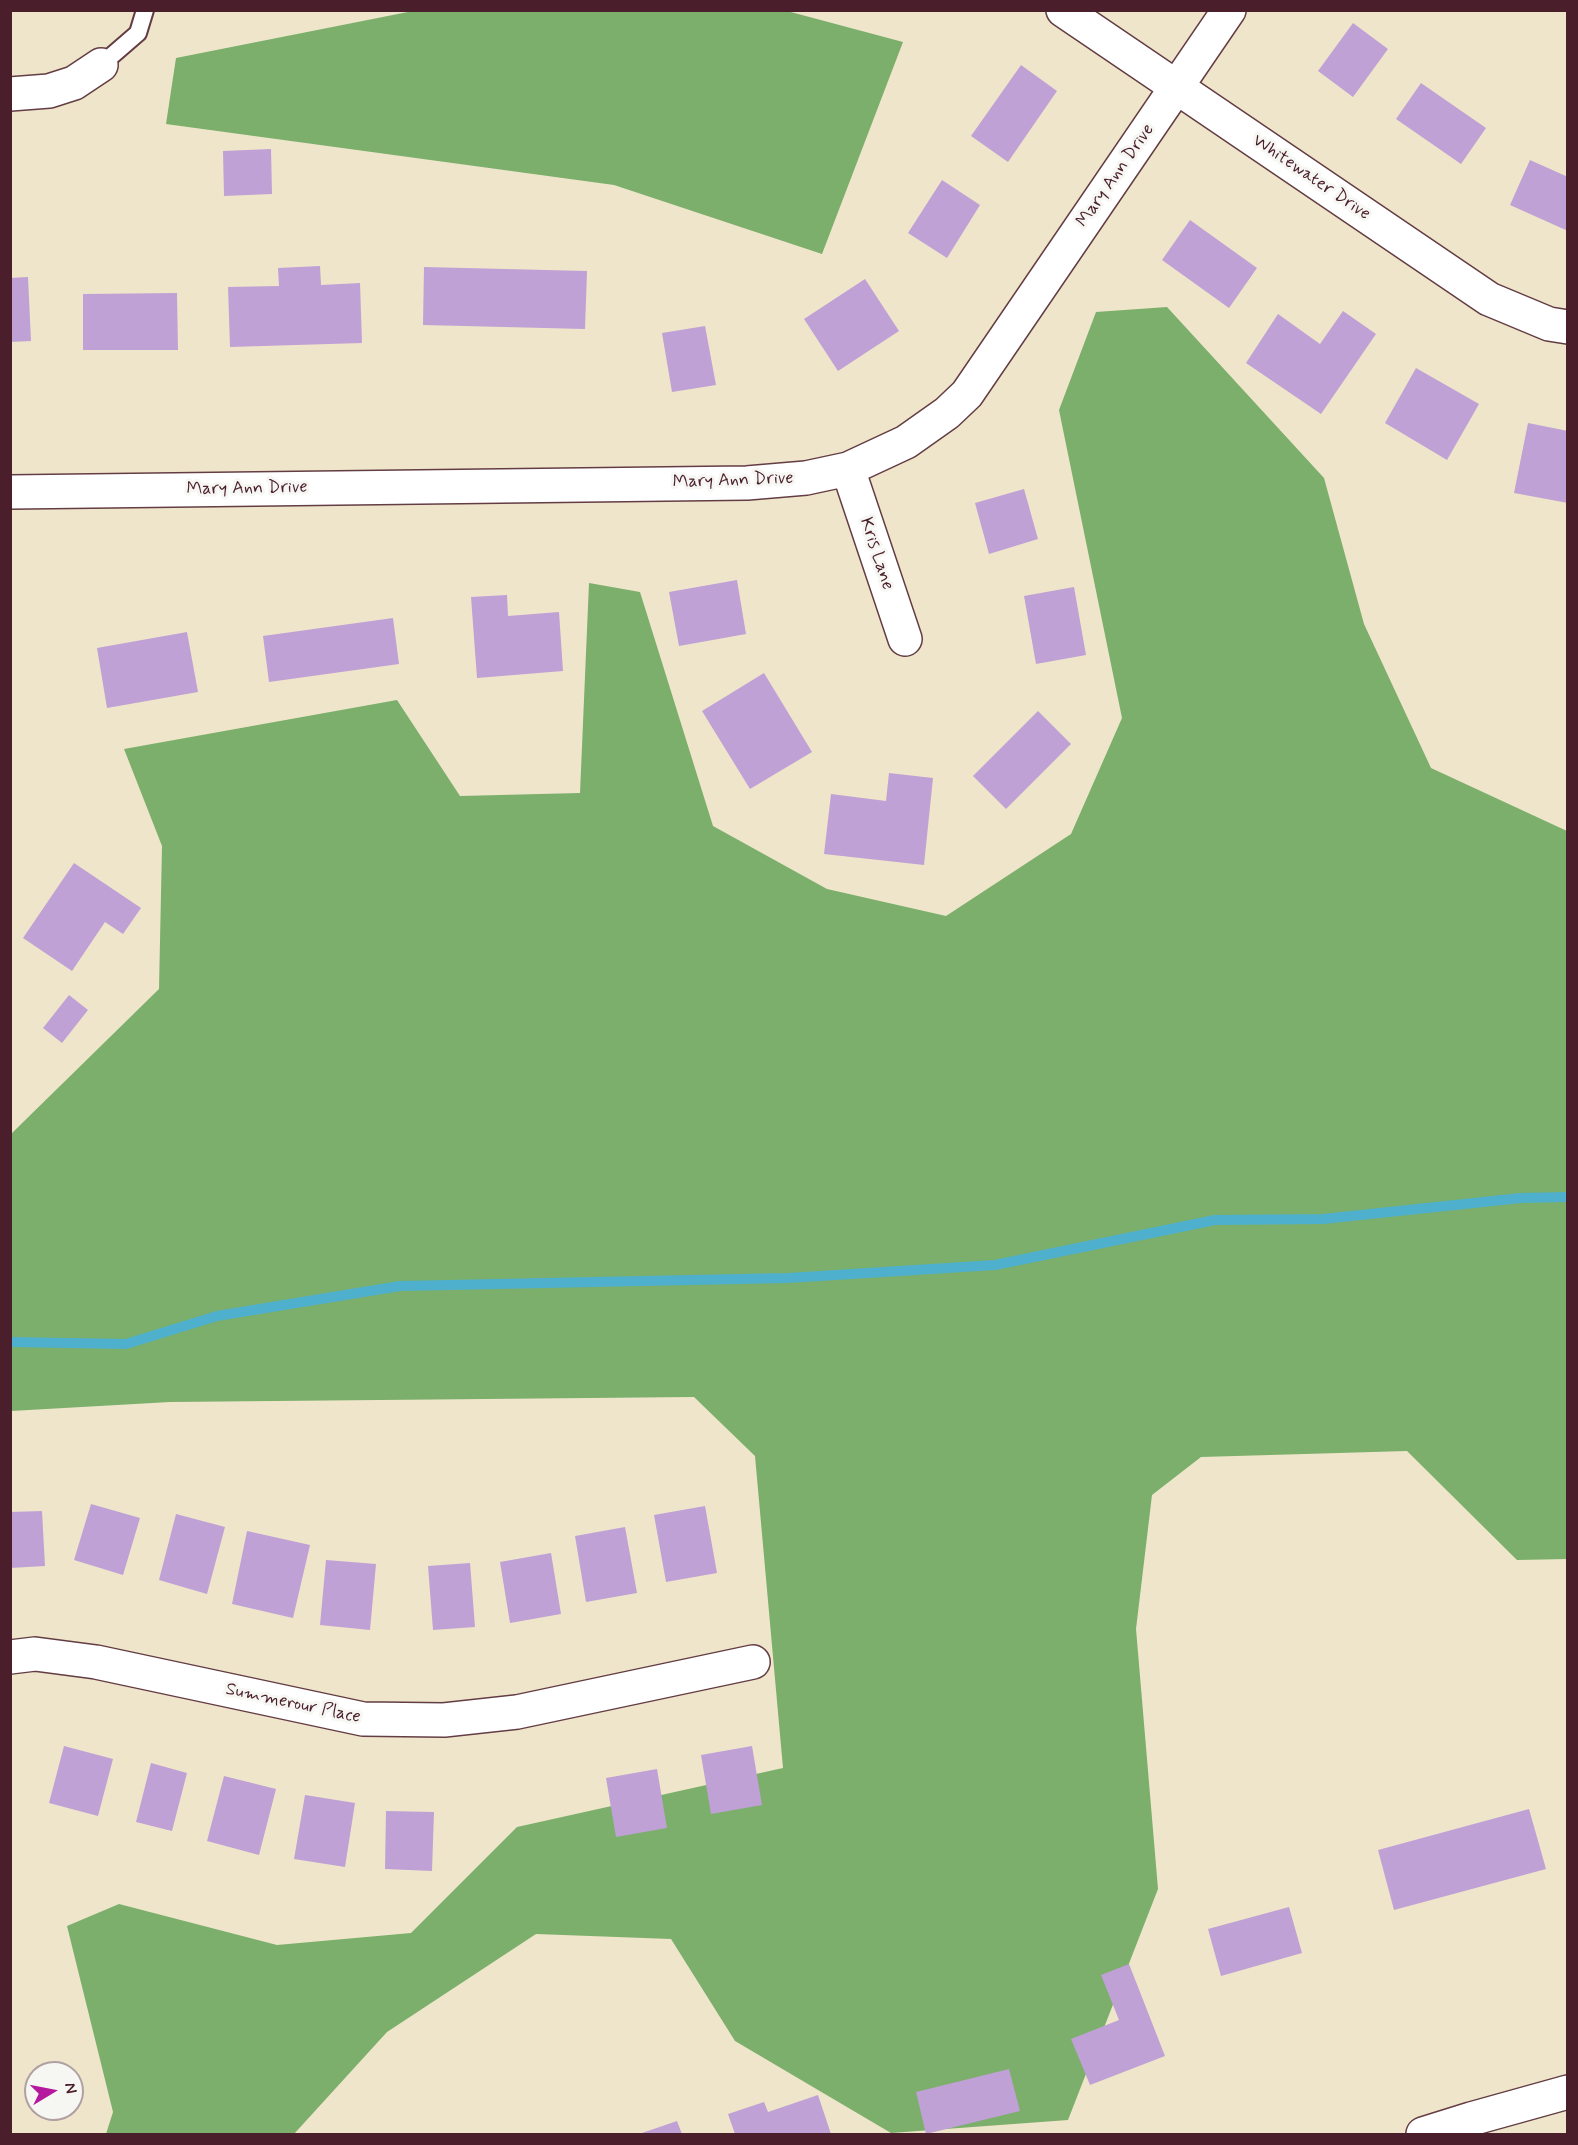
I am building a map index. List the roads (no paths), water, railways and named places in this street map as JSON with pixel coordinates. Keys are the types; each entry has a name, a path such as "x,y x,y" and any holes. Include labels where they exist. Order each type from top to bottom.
{"street":[{"name":"Whitewater Drive","path":"1063,10 1489,299 1549,324 1568,327"},
{"name":"Mary Ann Drive","path":"10,492 747,483 806,478 848,469 906,442 947,413 967,394 1229,10"},
{"path":"10,94 49,91 74,82 101,65"},
{"name":"Kris Lane","path":"848,469 904,639"},
{"name":"Summerour Place","path":"10,1657 35,1654 96,1662 363,1719 444,1720 517,1712 753,1662"},
{"path":"1423,2134 1568,2092"}],"lane":[{"path":"101,65 138,33 145,10"}],"waterway":[{"path":"10,1342 126,1344 217,1316 400,1286 788,1278 995,1265 1215,1220 1323,1219 1521,1198 1568,1197"}]}
